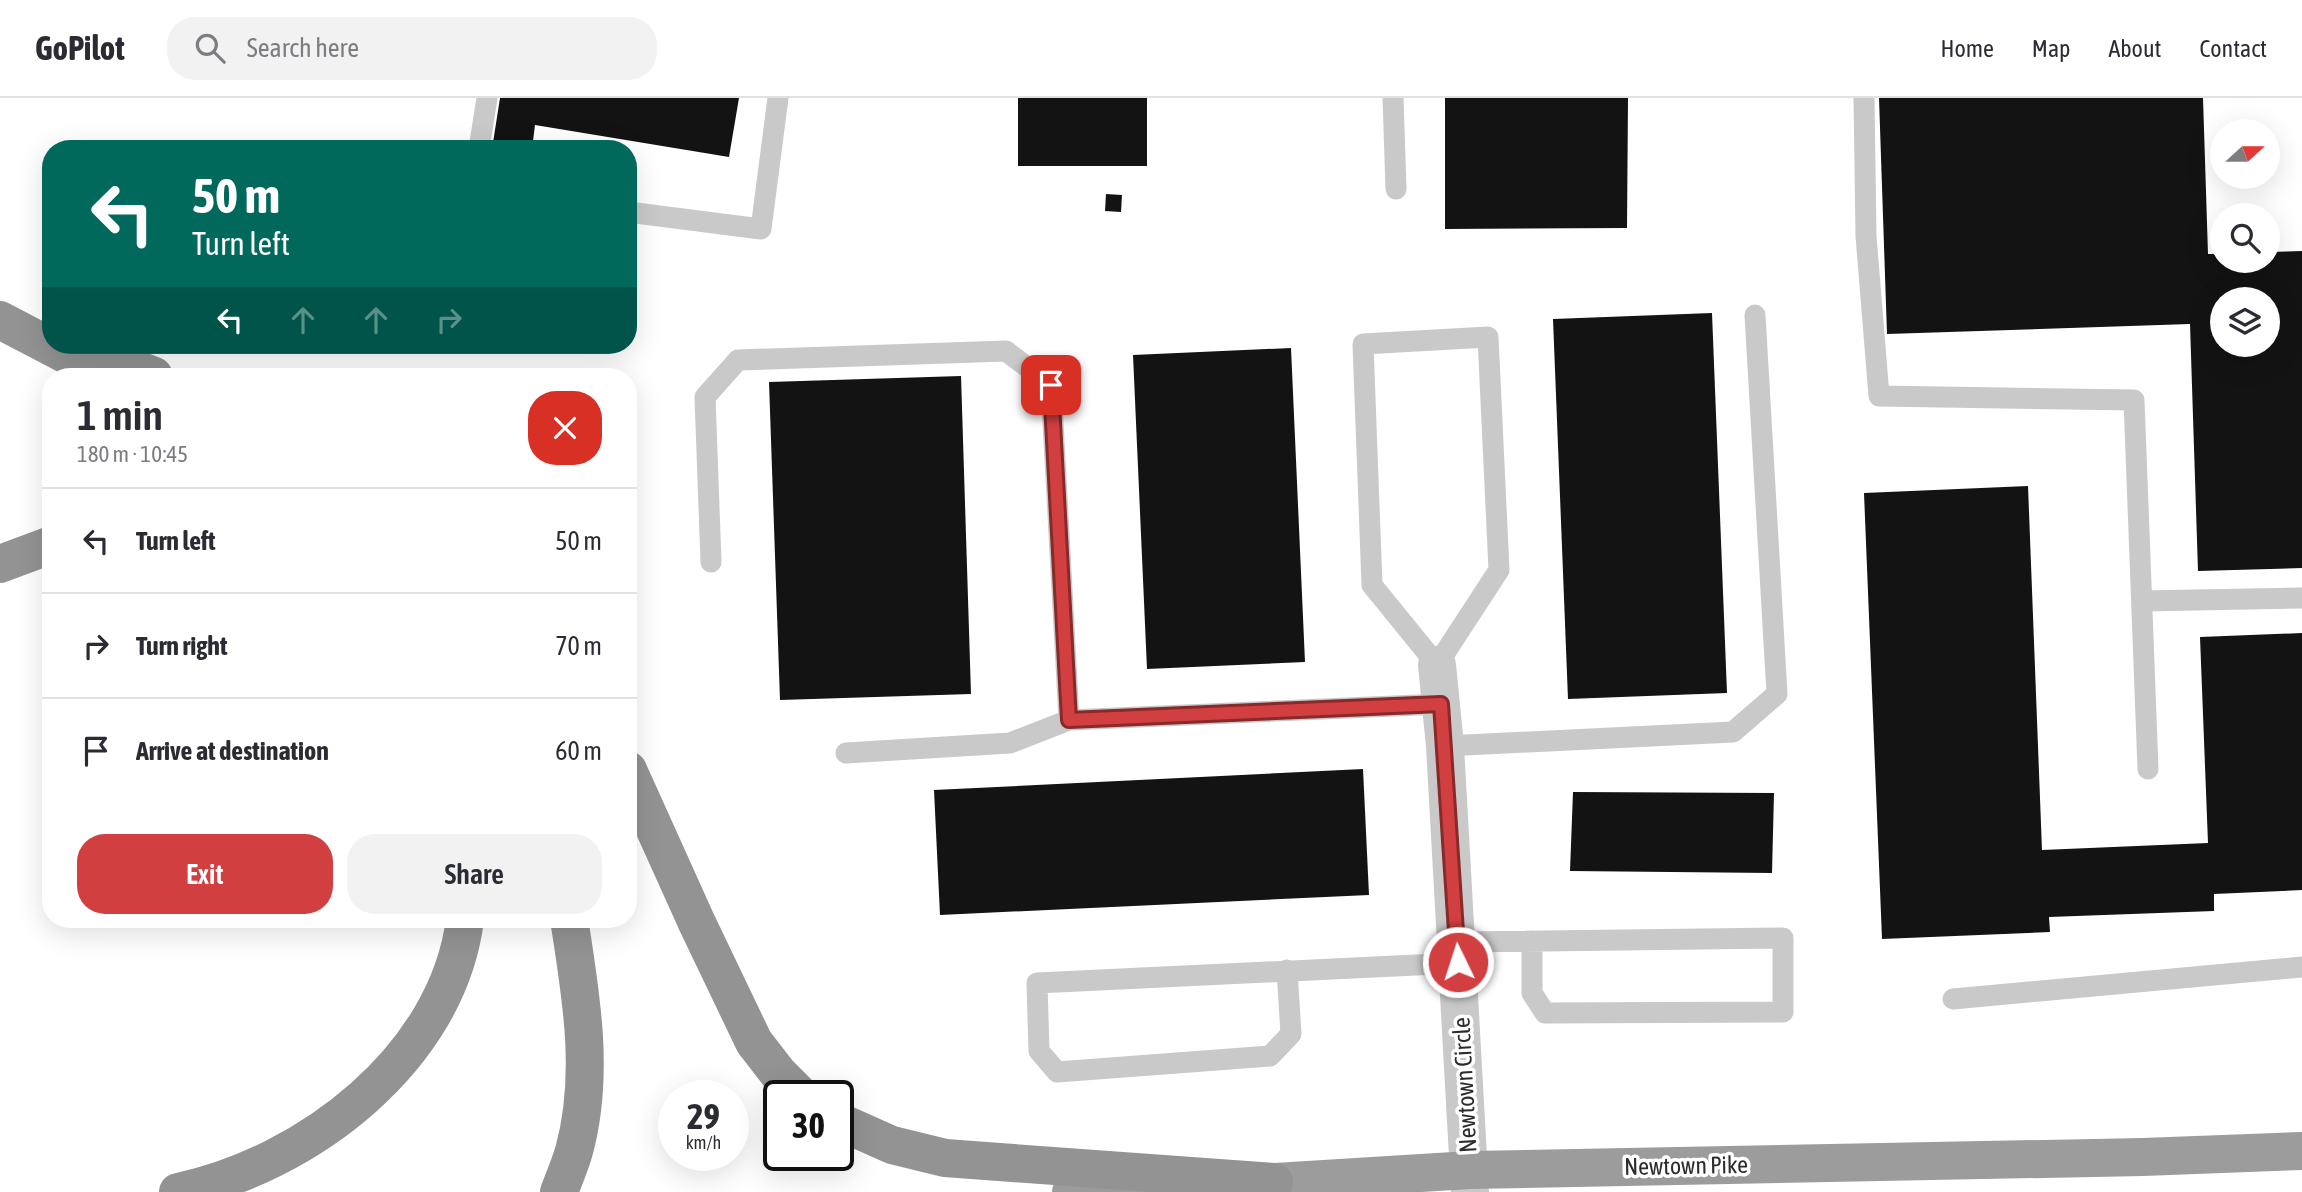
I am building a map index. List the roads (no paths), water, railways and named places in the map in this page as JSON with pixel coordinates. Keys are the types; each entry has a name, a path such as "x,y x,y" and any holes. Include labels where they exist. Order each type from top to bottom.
{"highway":[{"path":"0,320 42,343"},
{"path":"61,354 86,368"},
{"path":"0,564 42,548"},
{"path":"637,790 754,1042 785,1080"},
{"path":"178,1192 265,1162 323,1130 372,1091 417,1039 448,984 464,928"},
{"path":"559,1192 574,1151 585,1085 583,1003 570,928"},
{"path":"854,1128 892,1145 945,1158 1274,1182"},
{"name":"Newtown Pike","path":"1071,1192 1274,1182 1470,1181 2302,1151"}],"street":[{"name":"Newtown Circle","path":"1437,666 1445,746 1470,1181"}],"lane":[{"path":"480,140 487,98"},
{"path":"637,213 761,229 778,98"},
{"path":"1393,98 1396,189"},
{"path":"1864,98 1866,236 1879,396 2134,400 2148,769"},
{"path":"1445,746 1733,732 1777,694 1755,315"},
{"path":"1488,337 1499,569 1437,666 1372,585 1363,344 1488,337"},
{"path":"711,562 705,397 738,360 1006,351 1051,385 1069,720"},
{"path":"2142,601 2302,598"},
{"path":"846,753 1010,743 1069,720 1441,704"},
{"path":"1287,970 1291,1034 1270,1056 1057,1072 1039,1051 1037,983 1287,970 1457,952 1532,941 1783,938 1783,1013 1545,1013 1532,993 1532,941"},
{"path":"1954,999 2302,967"}]}
